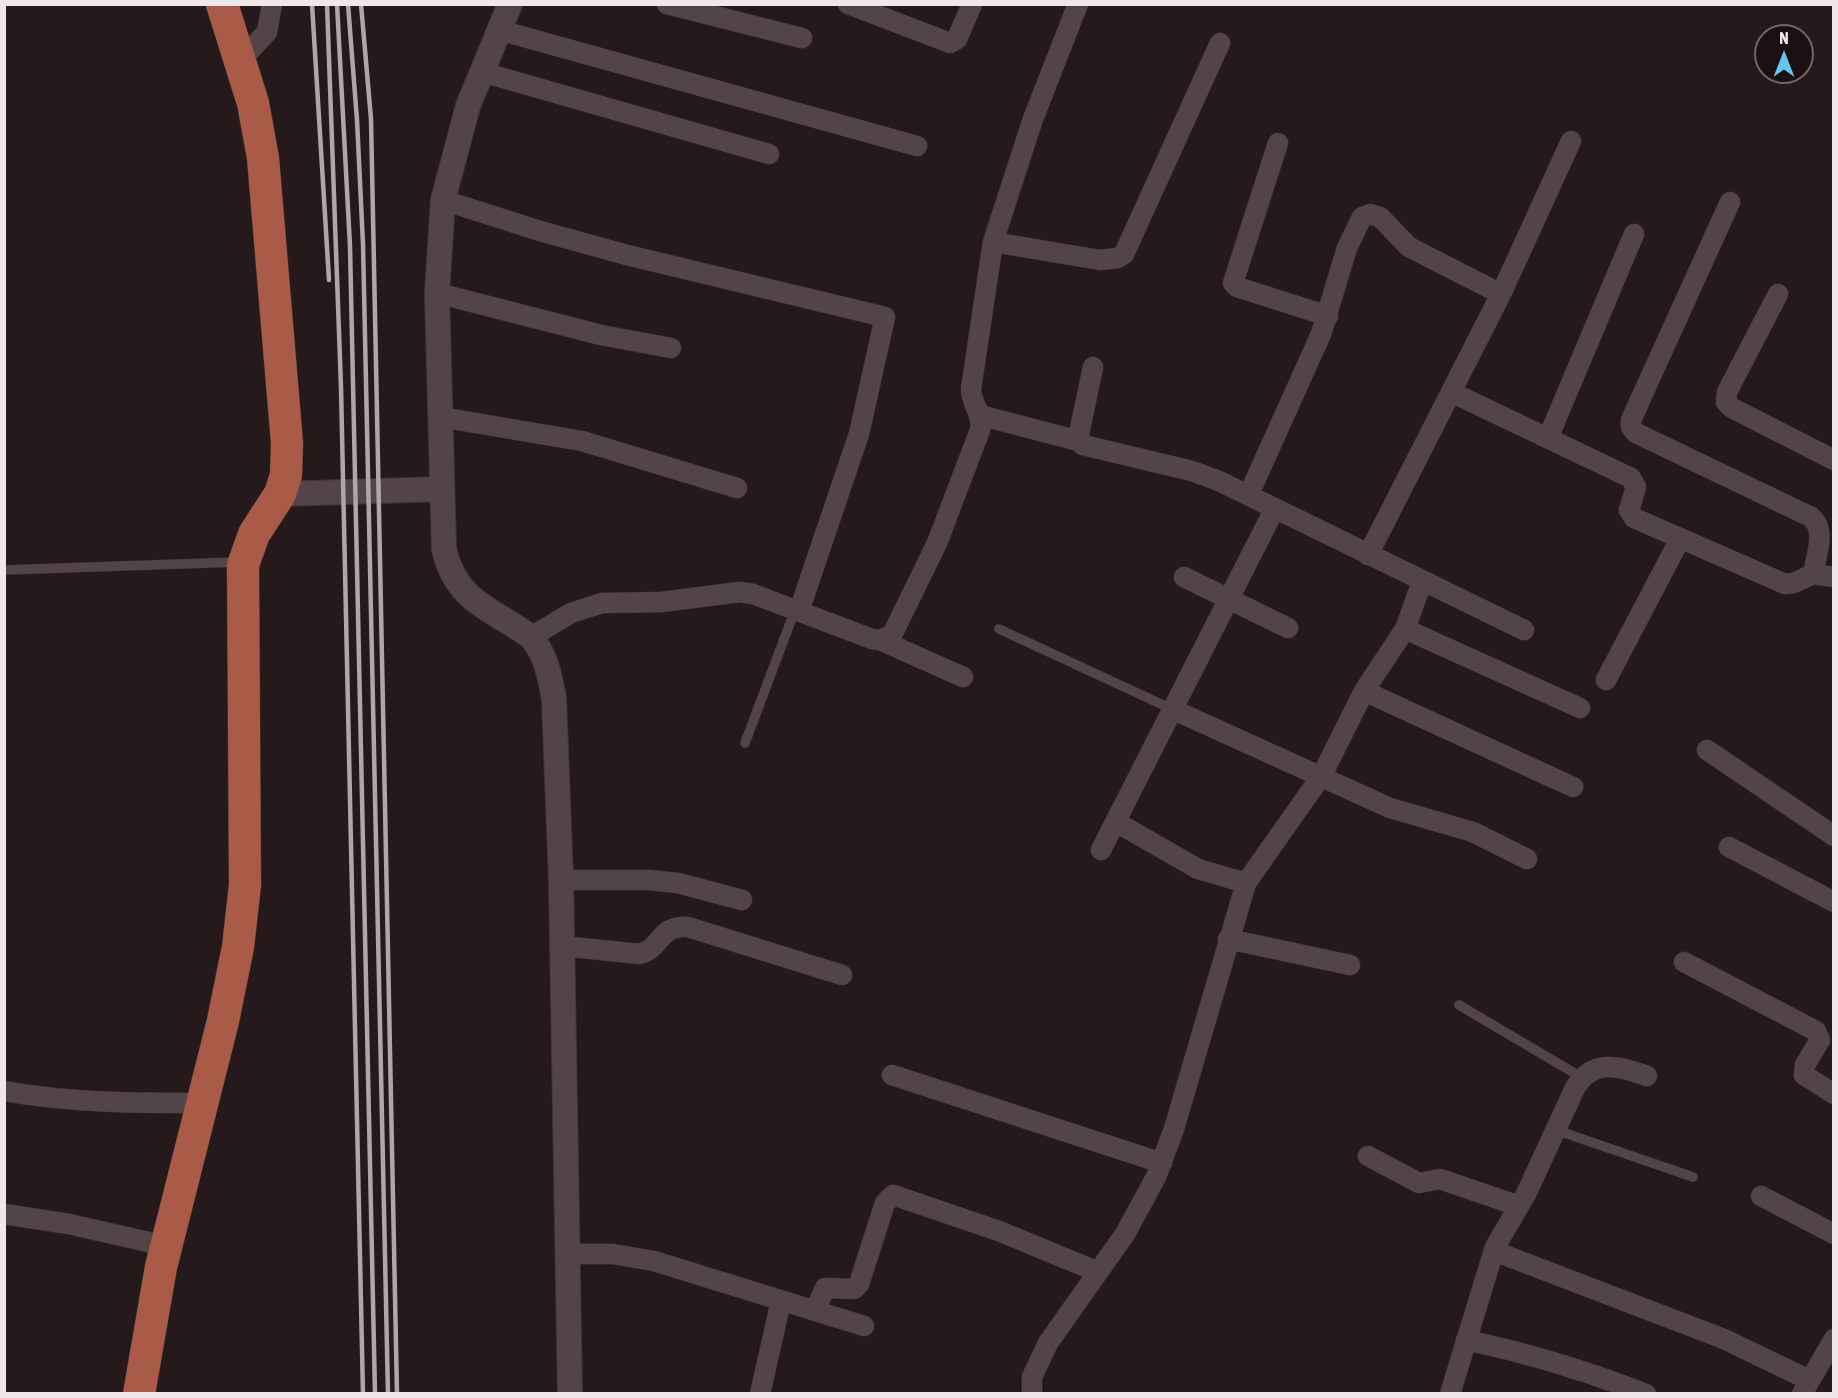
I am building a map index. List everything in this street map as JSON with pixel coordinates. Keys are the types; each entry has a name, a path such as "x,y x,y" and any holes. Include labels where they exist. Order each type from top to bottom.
{"main road":[{"path":"139,1394 166,1246 238,947 245,885 242,603 244,562 254,534 280,494 286,475 284,387 263,158 242,60 222,4"}],"street":[{"path":"242,60 267,32 272,4"},
{"path":"510,4 468,106 443,200 437,293 444,549 453,578 463,592 531,637 545,659 554,699 561,879 570,1394"},
{"path":"667,4 802,38"},
{"path":"848,4 950,43 957,39 972,4"},
{"path":"880,640 892,635 937,543 980,430 982,422 972,401 971,389 993,242 1033,119 1078,4"},
{"path":"499,30 916,146"},
{"path":"993,242 1100,260 1118,258 1124,254 1221,43"},
{"path":"482,72 769,154"},
{"path":"1368,555 1501,294 1571,141"},
{"path":"1278,143 1233,283 1237,287 1328,316"},
{"path":"443,200 540,231 627,255 885,317 859,434 797,611"},
{"path":"1730,202 1636,409 1631,427 1636,433 1817,521 1820,532 1813,574"},
{"path":"1248,494 1328,316 1347,248 1358,222 1365,214 1380,217 1409,247 1501,294"},
{"path":"1548,438 1634,234"},
{"path":"437,293 602,335 671,348"},
{"path":"1778,294 1727,392 1726,402 1732,408 1833,460"},
{"path":"1079,441 1093,367"},
{"path":"1451,392 1631,478 1636,488 1630,505 1631,516 1785,584 1794,583 1813,574 1833,577"},
{"path":"979,415 1079,441 1083,445 1192,471 1248,494 1422,582 1524,630"},
{"path":"440,417 582,441 737,488"},
{"path":"280,494 442,489"},
{"path":"1101,850 1275,508"},
{"path":"1606,680 1680,538"},
{"path":"1184,577 1229,597 1288,628"},
{"path":"1032,1394 1032,1377 1036,1365 1125,1234 1162,1162 1246,883 1322,775 1364,691 1405,628 1422,582"},
{"path":"531,637 571,613 589,606 611,602 661,602 740,592 880,640 963,676"},
{"path":"1405,628 1580,708"},
{"path":"1364,691 1573,787"},
{"path":"1174,710 1322,775 1390,808 1473,832 1527,859"},
{"path":"1707,750 1833,836"},
{"path":"1116,822 1198,869 1246,883"},
{"path":"1729,847 1833,902"},
{"path":"561,879 649,879 678,883 742,900"},
{"path":"562,946 640,954 649,950 668,930 688,927 842,975"},
{"path":"1228,939 1350,965"},
{"path":"1684,962 1816,1031 1820,1040 1805,1065 1804,1075 1833,1094"},
{"path":"1450,1394 1494,1251 1519,1206 1581,1077 1605,1067 1624,1068 1647,1076"},
{"path":"892,1075 1162,1162"},
{"path":"4,1091 59,1100 112,1103 202,1103"},
{"path":"1368,1156 1419,1183 1440,1179 1519,1206"},
{"path":"815,1311 825,1288 854,1289 859,1284 885,1203 892,1195 1008,1234 1098,1272"},
{"path":"1761,1196 1833,1234"},
{"path":"4,1214 69,1224 166,1246"},
{"path":"1494,1251 1724,1339 1805,1387 1833,1340"},
{"path":"569,1254 613,1254 654,1261 864,1326"},
{"path":"760,1394 781,1301"},
{"path":"1466,1340 1572,1367 1646,1394"}],"lane":[{"path":"4,570 244,562"},
{"path":"745,743 797,611"},
{"path":"999,628 1174,710"},
{"path":"1459,1005 1581,1077"},
{"path":"1556,1130 1693,1177"}],"railway":[{"path":"312,4 329,280"},
{"path":"327,4 341,387 363,1394"},
{"path":"337,4 350,246 375,1394"},
{"path":"348,4 363,244 388,1394"},
{"path":"361,4 371,119 397,1394"}]}
